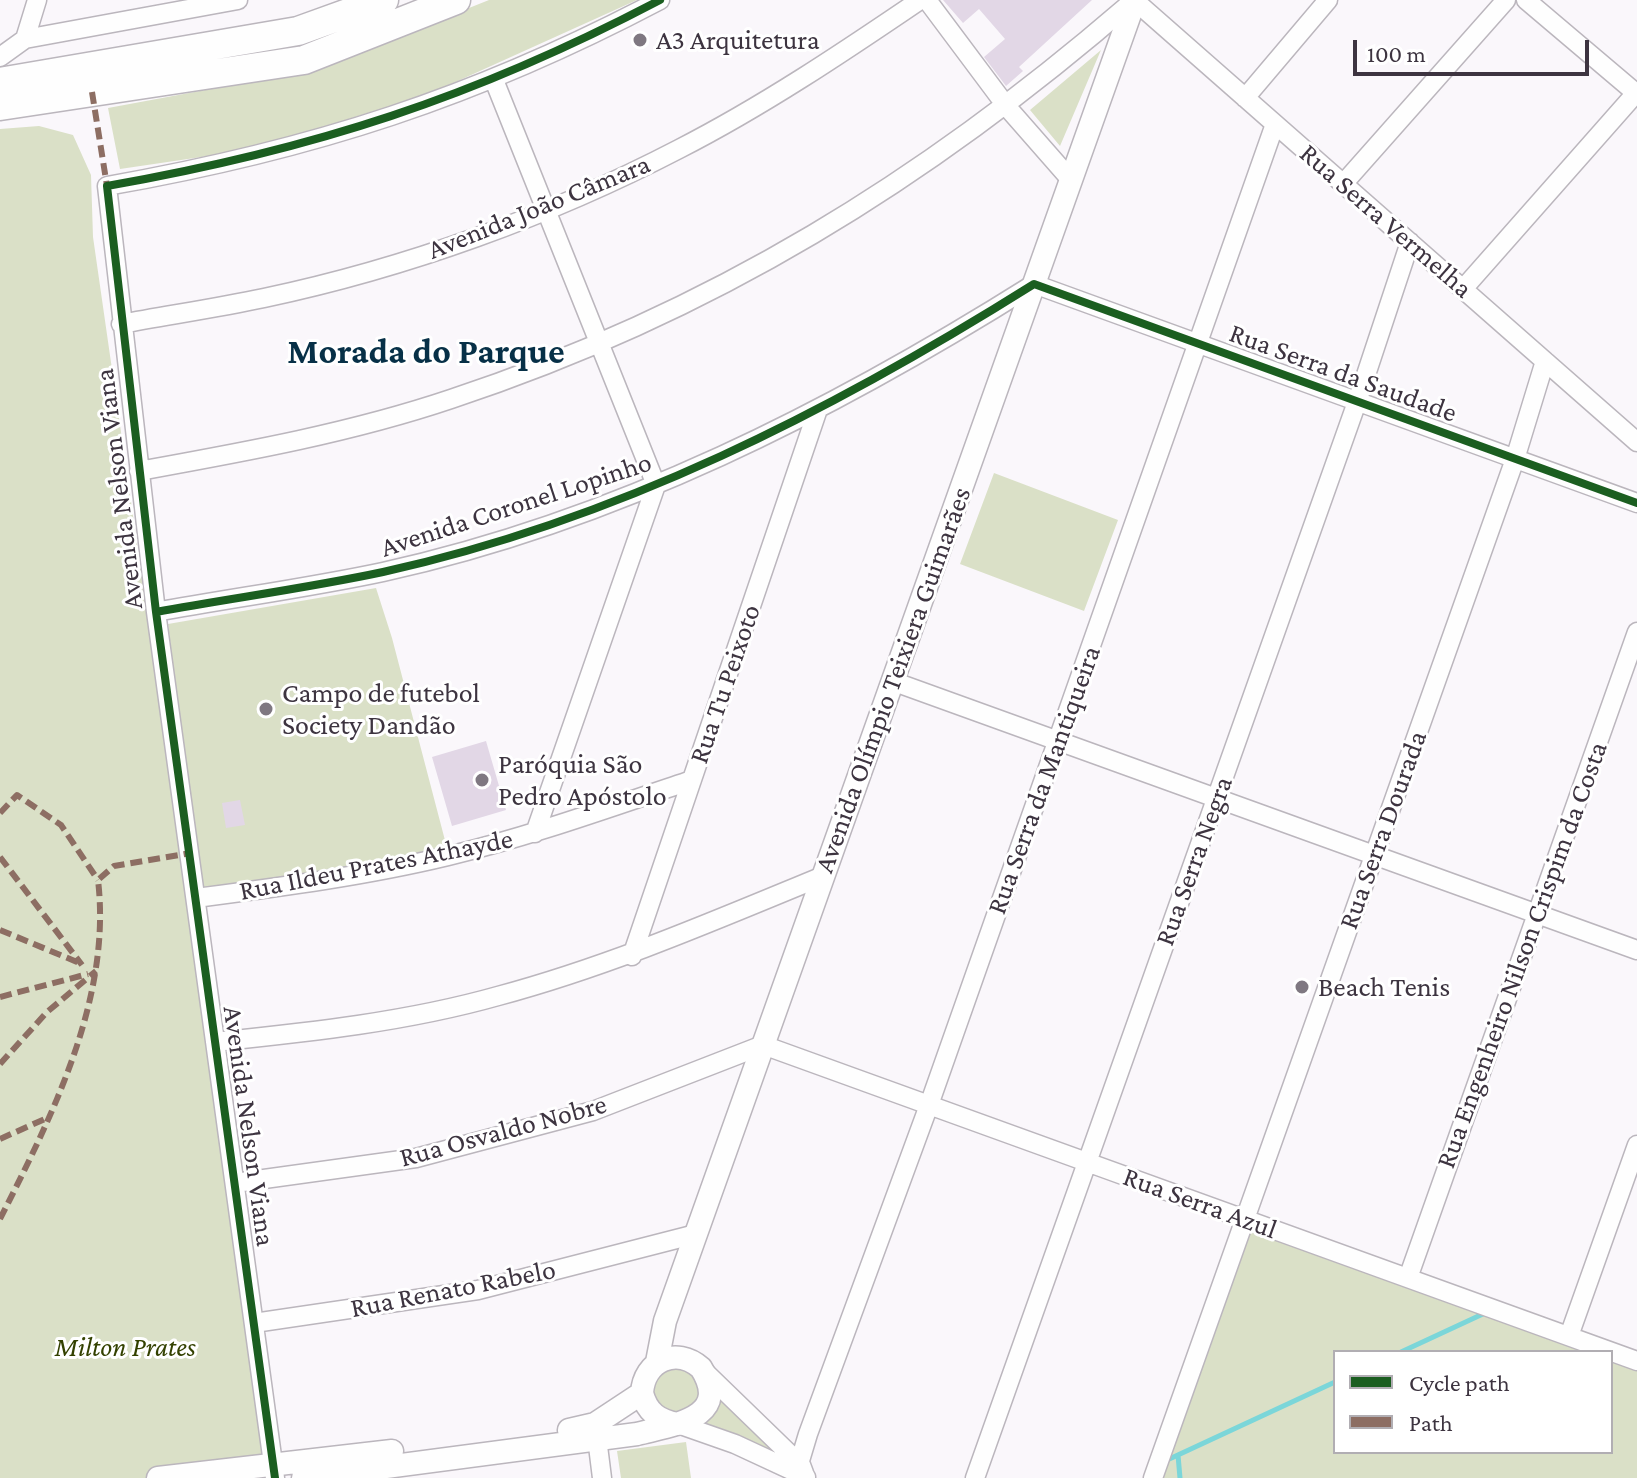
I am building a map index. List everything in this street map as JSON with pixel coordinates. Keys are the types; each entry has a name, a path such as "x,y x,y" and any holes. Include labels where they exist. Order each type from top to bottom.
{"main road":[{"path":"0,82 298,31 384,0"},
{"path":"0,106 304,60 456,0"}],"street":[{"path":"25,39 37,0"},
{"path":"0,57 25,39 238,0"},
{"name":"Avenida Nelson Viana","path":"274,1470 156,612 107,186 206,168 304,145 400,115 494,80 585,39 660,0"},
{"name":"Avenida João Câmara","path":"121,324 266,298 379,267 546,210 690,143 804,78 920,0"},
{"path":"927,0 1007,107 1071,180"},
{"path":"139,471 312,438 450,400 599,344 769,261 878,198 1007,107 1134,0"},
{"name":"Rua Serra Vermelha","path":"1134,0 1637,442"},
{"name":"Avenida Olímpio Teixiera Guimarães","path":"657,1362 665,1321 1134,0"},
{"path":"1245,98 1328,0"},
{"path":"1343,184 1506,0"},
{"path":"1463,289 1637,94 1526,0"},
{"path":"494,80 656,485 535,833"},
{"name":"Rua Serra da Mantiqueira","path":"797,1470 1275,124"},
{"name":"Rua Serra Negra","path":"975,1478 1357,402 1410,242"},
{"name":"Rua Serra da Saudade","path":"1034,284 1637,503"},
{"name":"Avenida Coronel Lopinho","path":"156,612 383,572 491,542 656,485 817,412 927,351 1034,284"},
{"name":"Rua Serra Dourada","path":"1153,1478 1515,459 1545,361"},
{"name":"Rua Tu Peixoto","path":"632,956 817,412"},
{"name":"Rua Engenheiro Nilson Crispim da Costa","path":"1408,1278 1637,632"},
{"path":"892,681 1637,950"},
{"name":"Rua Ildeu Prates Athayde","path":"196,898 318,882 447,856 535,833 692,780"},
{"path":"215,1042 357,1026 496,997 632,956 823,876"},
{"name":"Rua Serra Azul","path":"763,1045 1607,1350"},
{"name":"Rua Osvaldo Nobre","path":"235,1183 416,1158 578,1115 763,1045"},
{"path":"1569,1336 1637,1145"},
{"name":"Rua Renato Rabelo","path":"254,1323 478,1290 696,1234"},
{"path":"665,1321 702,1369 797,1470"},
{"name":"Rua Serra Azul","path":"1613,1352 1637,1361"},
{"path":"158,1478 274,1470 637,1434 678,1424 688,1422 704,1409 710,1389 702,1369 676,1356 657,1362 645,1376 642,1393 650,1412 658,1418 678,1424 735,1444 797,1470"},
{"path":"303,1478 595,1424 642,1393"},
{"path":"597,1438 602,1478"}],"green space":[{"path":"489,0 637,0 429,94 249,150 120,169 108,108 270,78 349,56"},
{"path":"1101,50 1060,146 1030,110"},
{"name":"Milton Prates","path":"39,126 73,135 91,175 93,237 269,1463 147,1478 0,1478 0,129"},
{"path":"994,473 1118,520 1084,611 960,564"},
{"path":"376,588 447,848 319,877 201,894 168,624"},
{"path":"1245,1219 1607,1350 1333,1350 1333,1454 1613,1454 1613,1352 1637,1361 1637,1478 1153,1478"},
{"path":"665,1361 701,1373 699,1411 661,1416 647,1380"},
{"path":"712,1384 787,1465 704,1428 699,1419"},
{"path":"686,1442 691,1478 621,1478 617,1451"}],"building":[{"path":"943,0 1092,0 1019,67 1023,71 1006,86 984,57 1005,39 979,9 963,23"},
{"path":"486,741 506,810 452,826 432,757"},
{"path":"240,800 245,825 226,828 222,803"}],"waterway":[{"path":"1405,1350 1485,1313"},
{"path":"1165,1461 1333,1383"},
{"path":"1178,1455 1180,1478"}],"marked path":[{"path":"92,92 107,186"},
{"path":"0,813 17,795 61,825 98,880"},
{"path":"0,1219 58,1098 87,1012 96,968 100,924 98,880 114,866 191,853"},
{"path":"0,857 82,965"},
{"path":"0,930 82,964"},
{"path":"0,1064 47,1012 96,971"},
{"path":"0,997 88,974"},
{"path":"0,1139 47,1118"}],"cycle path":[{"path":"275,1478 156,612 107,186 254,155 391,116 525,65 660,0"},
{"path":"156,612 383,572 470,550 639,492 801,417 958,331 1034,284 1637,503"}],"place":[{"name":"A3 Arquitetura","path":"640,40"},
{"name":"Campo de futebol Society Dandão","path":"266,709"},
{"name":"Paróquia São Pedro Apóstolo","path":"482,780"},
{"name":"Beach Tenis","path":"1302,987"}],"district":[{"name":"Morada do Parque","path":"426,352"}]}
